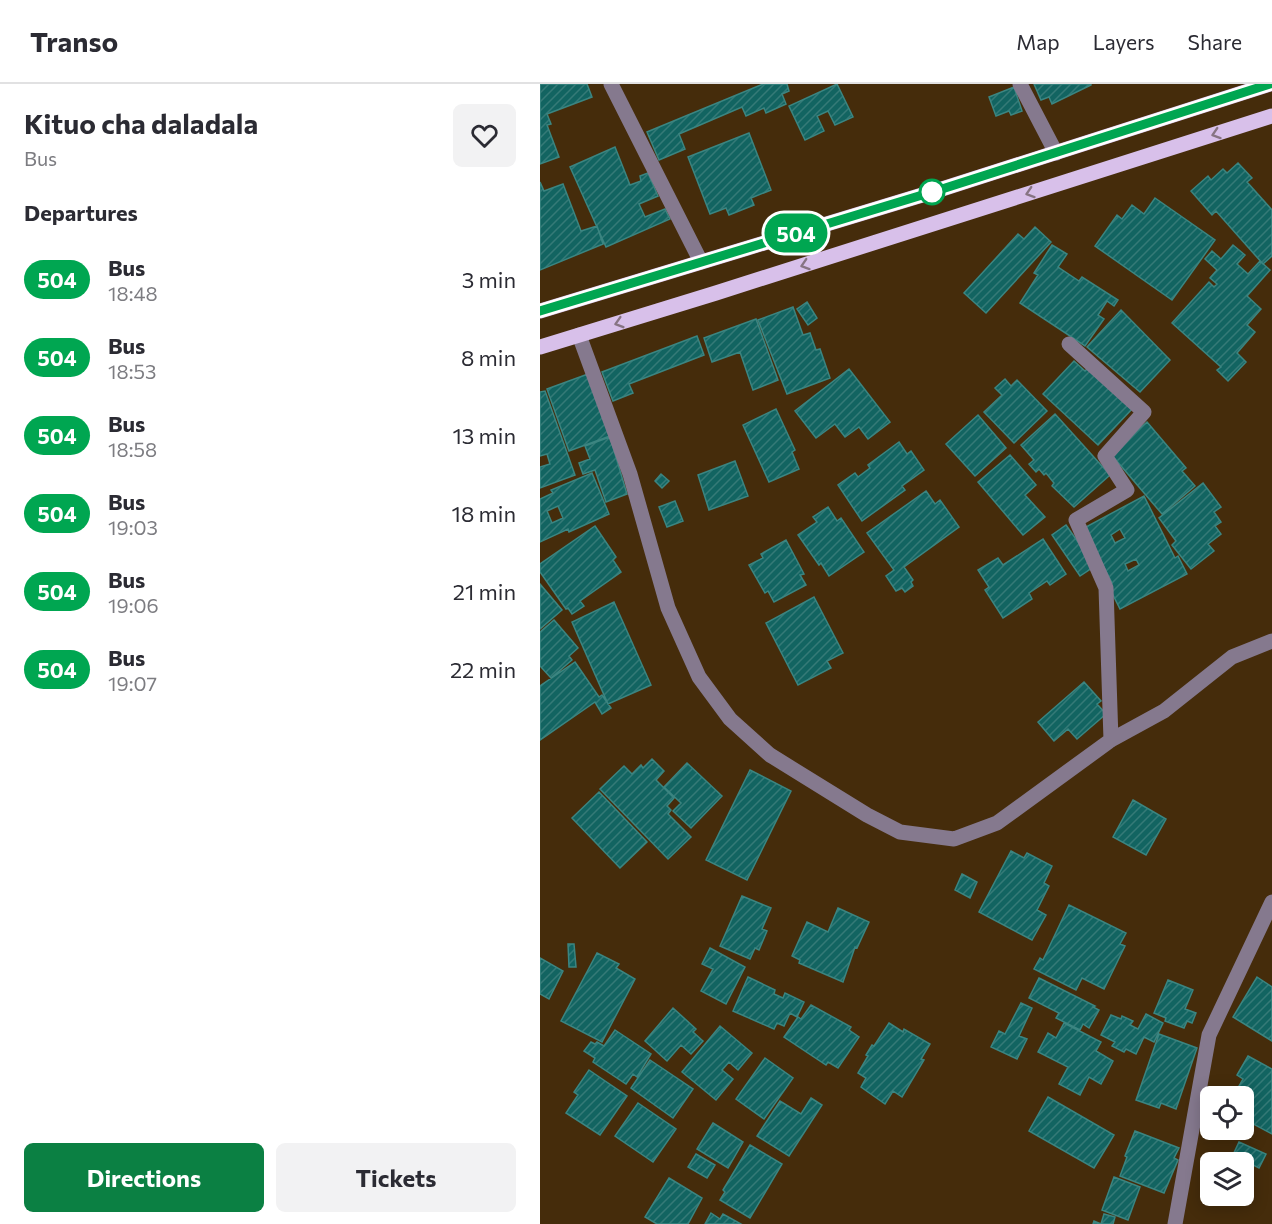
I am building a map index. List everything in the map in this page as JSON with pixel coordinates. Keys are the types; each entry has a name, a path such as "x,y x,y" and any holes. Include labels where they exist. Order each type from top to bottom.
{"main road":[{"path":"540,311 1056,153 1270,84"},
{"path":"540,347 1272,116"}],"street":[{"path":"612,84 701,262"},
{"path":"1020,84 1056,153"},
{"path":"579,335 630,474 668,608 699,677 730,719 770,755 867,815 900,832 954,839 997,823 1111,740 1164,711 1232,657 1272,641"},
{"path":"1069,344 1144,412 1105,456 1127,490 1076,520 1106,588 1111,740"},
{"path":"1176,1224 1209,1035 1272,902"}],"building":[{"path":"540,84 587,84 592,97 547,114 551,124 547,125 559,157 540,164"},
{"path":"763,84 787,84 789,91 782,94 786,104 766,113 764,108 746,116 742,107 679,134 685,149 659,160 647,132"},
{"path":"837,84 853,117 835,125 828,111 817,116 824,131 805,140 789,106"},
{"path":"1034,84 1091,85 1052,104 1049,97 1041,100"},
{"path":"1014,87 1022,111 1011,115 1009,111 996,116 989,97"},
{"path":"749,133 771,190 751,198 754,205 729,215 726,208 710,214 688,157"},
{"path":"615,147 630,185 641,181 640,176 648,173 658,196 639,204 645,217 665,209 670,219 606,247 570,167"},
{"path":"1238,163 1252,178 1247,182 1272,210 1272,256 1263,264 1216,211 1212,215 1191,191 1208,176 1211,180 1223,169 1227,173"},
{"path":"540,182 544,191 563,184 581,231 597,226 603,244 540,270"},
{"path":"1155,198 1215,240 1172,300 1095,246 1117,215 1122,219 1132,205 1144,214"},
{"path":"1035,227 1051,242 986,313 964,293 1018,234 1024,239"},
{"path":"1052,245 1067,254 1058,267 1079,281 1082,277 1118,300 1114,306 1107,301 1098,315 1104,319 1085,346 1020,303 1038,275 1034,273"},
{"path":"1233,245 1245,255 1237,264 1248,274 1260,261 1270,270 1247,296 1261,309 1247,325 1255,332 1237,353 1246,362 1228,381 1217,370 1221,367 1172,323 1209,282 1214,287 1217,284 1210,278 1217,270 1205,259 1212,251 1221,259"},
{"path":"807,302 817,318 808,325 797,309"},
{"path":"793,307 803,335 810,333 816,350 820,349 830,378 787,394 758,320"},
{"path":"1121,310 1170,360 1140,392 1087,347"},
{"path":"756,319 778,380 753,390 740,352 712,362 704,338"},
{"path":"697,336 704,355 629,384 633,393 613,401 602,372"},
{"path":"1074,361 1085,371 1088,368 1132,409 1098,445 1043,394"},
{"path":"849,369 890,422 868,439 859,427 845,437 835,424 816,438 795,411"},
{"path":"588,374 610,436 569,451 547,389"},
{"path":"1005,379 1011,386 1017,380 1047,411 1014,443 984,412 1002,395 995,388"},
{"path":"545,391 575,475 540,488 540,467 550,464 547,454 540,456 540,392"},
{"path":"776,409 795,450 792,452 799,469 769,482 743,425"},
{"path":"1055,414 1110,475 1074,507 1052,486 1054,483 1046,473 1044,475 1039,469 1036,472 1029,464 1034,460 1021,445"},
{"path":"978,415 1006,448 975,476 946,444"},
{"path":"1147,422 1186,468 1182,471 1195,486 1162,514 1110,453"},
{"path":"610,437 627,494 606,502 595,470 583,474 579,463 590,459 585,446"},
{"path":"899,442 907,454 911,451 924,470 902,486 905,490 862,521 838,485 855,473 858,477 870,468 868,465"},
{"path":"1010,455 1036,485 1025,495 1045,517 1023,535 978,482"},
{"path":"735,461 748,496 709,510 698,475"},
{"path":"592,473 609,514 540,542 540,499 553,493 551,490","holes":["558,506 563,518 552,523 547,511"]},
{"path":"661,474 669,481 662,488 655,481"},
{"path":"1203,483 1221,507 1214,512 1221,522 1215,526 1221,534 1208,544 1214,551 1191,569 1172,545 1176,541 1159,518"},
{"path":"926,491 935,504 940,500 959,527 904,567 913,580 911,582 913,586 905,592 902,588 896,591 886,576 894,570 867,533"},
{"path":"1144,496 1175,558 1178,556 1187,574 1120,609 1108,585 1112,583 1084,528","holes":["1120,529 1125,538 1115,543 1111,535","1136,559 1139,565 1128,571 1125,564"]},
{"path":"675,501 683,521 667,527 659,507"},
{"path":"828,507 837,521 841,518 864,552 829,576 798,535 817,522 813,517"},
{"path":"1066,525 1095,566 1080,576 1052,535"},
{"path":"595,526 616,557 613,560 621,572 580,601 584,606 572,614 540,572 540,564"},
{"path":"1043,539 1066,574 1050,585 1047,581 1029,593 1032,599 1003,618 985,590 989,587 978,570 998,558 1003,565"},
{"path":"786,540 804,574 800,575 806,585 774,602 768,591 765,593 749,565 763,558 761,554"},
{"path":"540,584 562,610 540,629"},
{"path":"814,597 843,653 827,661 831,668 798,685 766,623"},
{"path":"614,602 651,685 608,704 572,622"},
{"path":"554,620 578,648 569,656 572,660 551,678 540,666 540,632"},
{"path":"575,662 599,697 602,695 611,708 602,714 595,702 540,740 540,686"},
{"path":"1084,682 1101,701 1097,704 1106,714 1077,739 1068,729 1054,741 1038,722"},
{"path":"652,759 664,771 656,780 674,798 667,806 671,810 668,814 691,837 668,859 600,789 624,766 632,774"},
{"path":"687,763 722,796 691,828 673,811 681,803 664,787"},
{"path":"750,770 791,791 747,880 706,860"},
{"path":"599,792 647,842 620,868 572,818"},
{"path":"1133,800 1166,819 1146,855 1113,837"},
{"path":"1011,851 1024,858 1027,853 1052,866 1044,883 1049,886 1037,910 1046,915 1032,940 979,912"},
{"path":"962,874 977,882 970,898 955,890"},
{"path":"742,896 771,908 762,929 767,931 759,950 755,948 750,959 720,946"},
{"path":"1069,905 1126,933 1120,944 1125,946 1104,989 1082,978 1076,990 1034,969 1040,958 1043,960"},
{"path":"838,908 869,922 857,948 855,947 843,982 799,963 800,960 792,956 807,922 828,932"},
{"path":"568,944 574,944 576,967 569,967"},
{"path":"710,948 745,967 726,1004 701,991 713,969 702,964"},
{"path":"597,953 619,964 616,968 635,979 602,1042 561,1021"},
{"path":"540,958 563,971 549,999 540,994"},
{"path":"748,977 775,990 774,994 783,998 785,993 804,1002 797,1017 790,1013 784,1026 777,1023 774,1029 733,1011"},
{"path":"1257,977 1272,987 1272,1041 1233,1017"},
{"path":"1039,978 1099,1010 1089,1028 1083,1024 1080,1030 1056,1018 1059,1013 1029,998"},
{"path":"1168,980 1193,990 1185,1009 1196,1013 1192,1023 1187,1021 1184,1028 1165,1021 1166,1018 1154,1013"},
{"path":"1021,1003 1032,1008 1019,1036 1027,1039 1017,1059 991,1047 999,1031 1005,1034"},
{"path":"811,1005 851,1027 849,1030 859,1037 838,1068 828,1062 826,1065 784,1037 798,1017 801,1019"},
{"path":"673,1008 696,1029 693,1032 703,1041 691,1054 681,1045 667,1061 645,1041"},
{"path":"1146,1014 1163,1023 1154,1042 1144,1037 1136,1054 1126,1049 1124,1052 1112,1046 1115,1042 1101,1035 1111,1015 1121,1019 1122,1016 1133,1021 1130,1025 1138,1029"},
{"path":"889,1023 930,1044 921,1059 924,1060 902,1097 893,1091 885,1104 861,1087 866,1078 858,1073 872,1045 874,1046"},
{"path":"1064,1023 1101,1042 1096,1051 1113,1061 1101,1084 1089,1077 1080,1095 1059,1084 1068,1067 1038,1052 1048,1033 1056,1038"},
{"path":"720,1026 752,1053 738,1070 729,1062 722,1070 733,1079 716,1100 682,1072"},
{"path":"615,1030 651,1054 637,1077 633,1074 626,1084 593,1062 595,1058 584,1051 591,1042 604,1046"},
{"path":"1159,1034 1197,1048 1176,1109 1161,1103 1159,1108 1136,1100"},
{"path":"1248,1056 1272,1069 1272,1134 1254,1124 1254,1086 1239,1086 1243,1079 1237,1075"},
{"path":"765,1058 793,1078 764,1119 736,1099"},
{"path":"650,1060 693,1089 673,1118 631,1088"},
{"path":"589,1070 627,1096 600,1135 566,1113 578,1095 574,1092"},
{"path":"1048,1097 1114,1135 1094,1168 1029,1131"},
{"path":"811,1098 822,1105 789,1156 757,1136 780,1101 801,1114"},
{"path":"638,1103 676,1129 653,1162 615,1136"},
{"path":"713,1123 743,1142 728,1168 697,1149"},
{"path":"1135,1131 1179,1148 1174,1158 1178,1160 1164,1193 1120,1176"},
{"path":"1239,1142 1266,1154 1259,1168 1254,1166 1254,1152 1234,1152"},
{"path":"750,1145 782,1164 750,1218 720,1200 725,1192 723,1190"},
{"path":"696,1154 715,1165 707,1178 688,1167"},
{"path":"1114,1177 1140,1187 1128,1220 1102,1210"},
{"path":"669,1178 702,1198 688,1224 657,1224 645,1217"},
{"path":"711,1213 720,1219 723,1214 741,1224 705,1224"},
{"path":"1104,1214 1115,1217 1113,1224 1101,1224"}],"bus line":[{"name":"504","path":"540,311 942,189 1270,84"}]}
